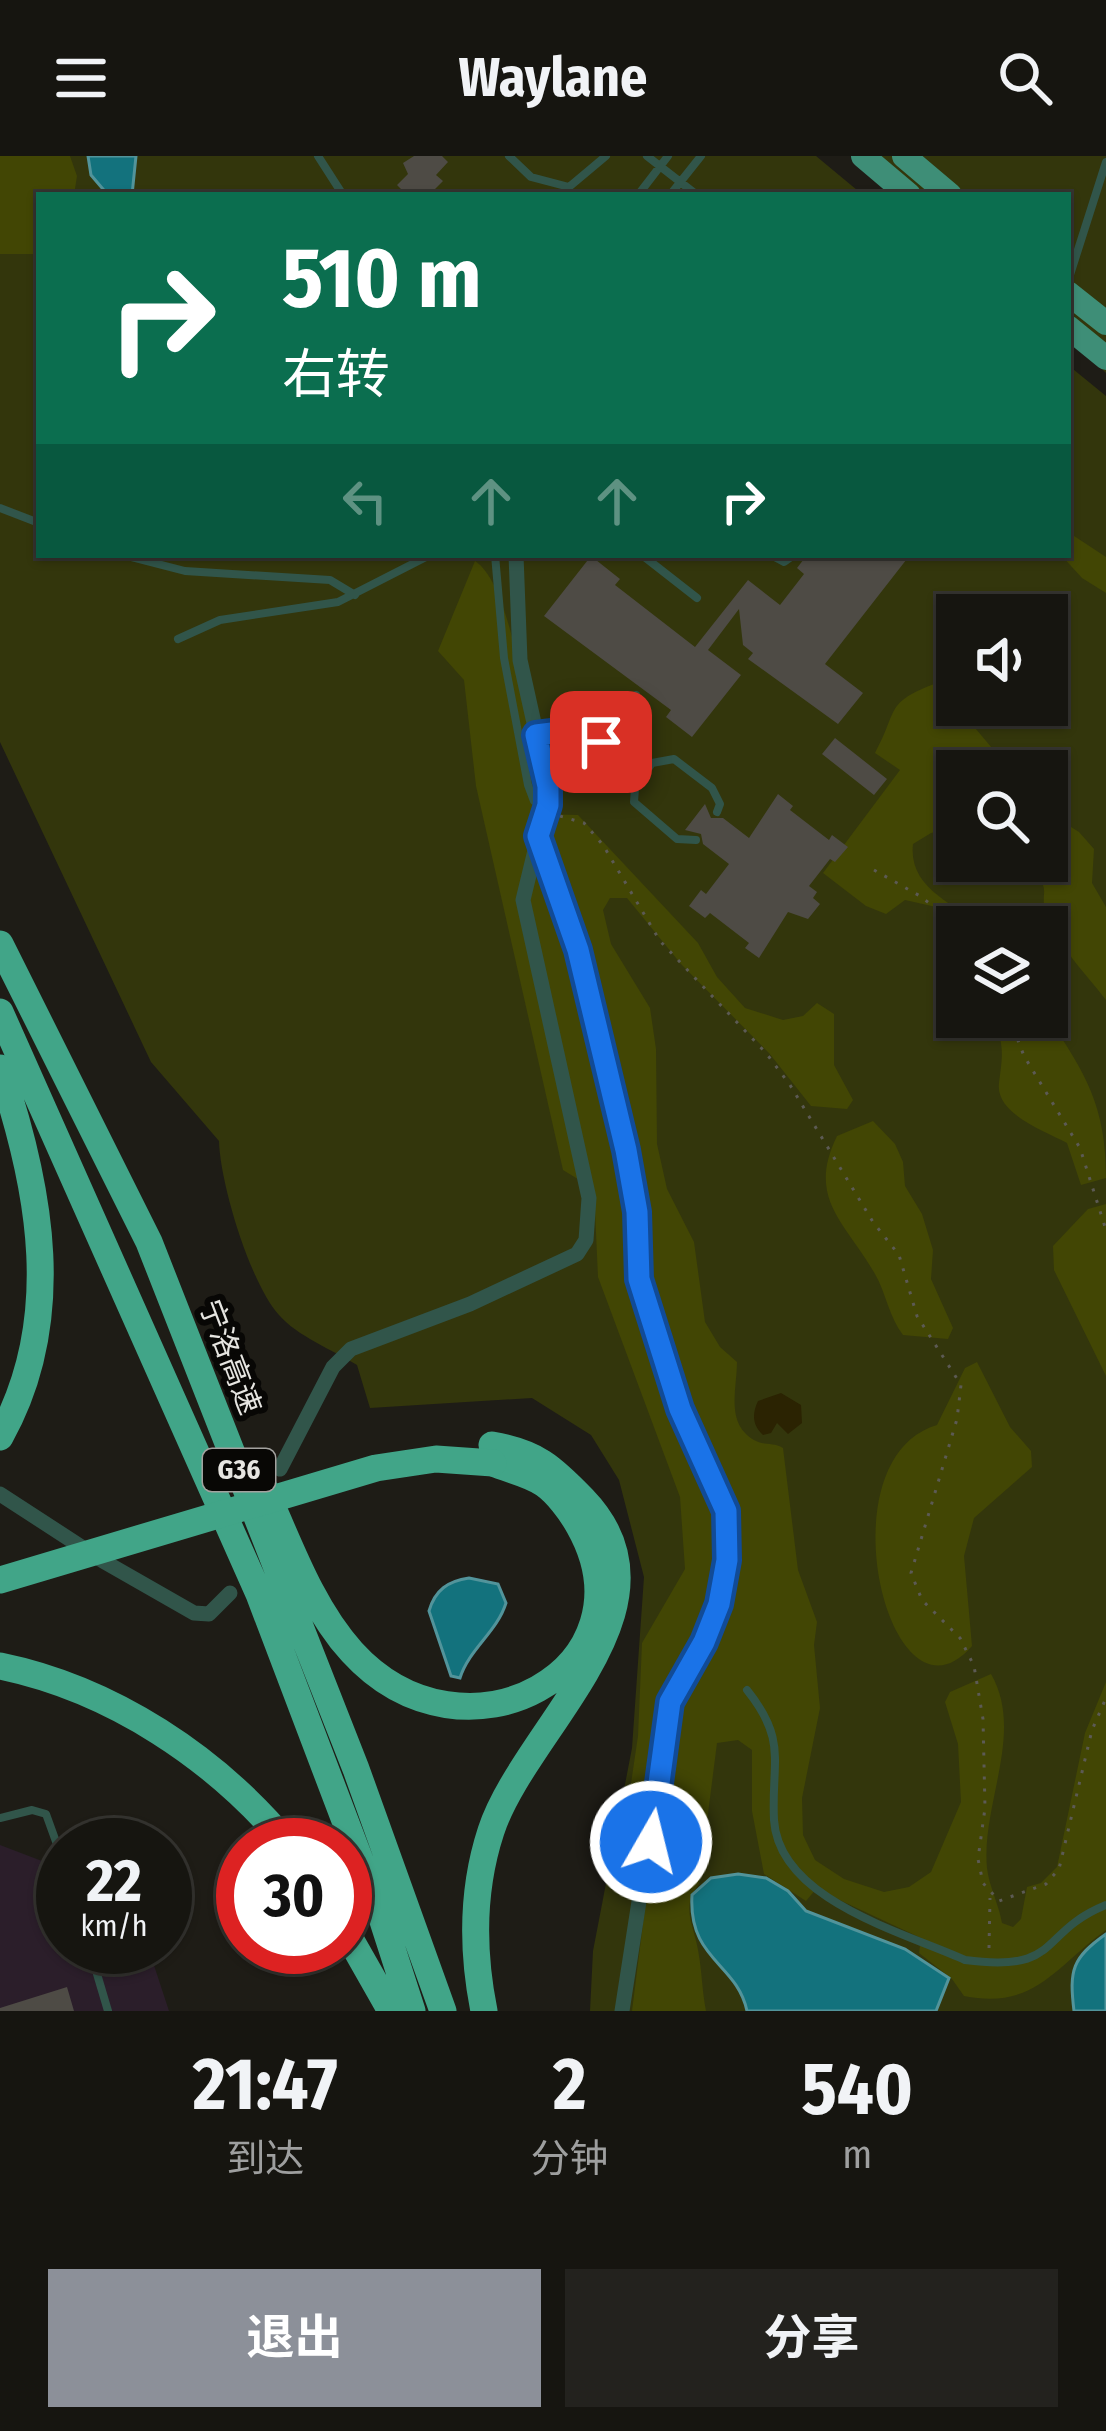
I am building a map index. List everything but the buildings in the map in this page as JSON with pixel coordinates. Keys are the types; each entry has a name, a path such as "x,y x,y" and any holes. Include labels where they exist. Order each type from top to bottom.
{"highway":[{"name":"宁洛高速","path":"0,944 149,1242 356,1769 443,2011"},
{"name":"G36","path":"0,1012 260,1594 382,1918 412,2011"},
{"path":"0,1068 39,1222 41,1290 37,1346 20,1401 0,1437"},
{"path":"0,1561 373,1453 442,1444 493,1454 544,1484 574,1516 593,1551 598,1585 592,1622 577,1653 553,1680 524,1698 489,1708 419,1700 354,1654 323,1614 149,1242"},
{"path":"0,1580 376,1468 532,1452 597,1513 615,1551 618,1589 606,1635 513,1781 492,1828 478,1886 475,1941 484,2011"},
{"path":"0,1666 36,1673 93,1697 204,1760 266,1818"},
{"path":"370,1974 391,2011"}],"main road":[{"path":"863,156 905,192"},
{"path":"904,156 946,192"},
{"path":"1071,295 1106,323"},
{"path":"1071,329 1106,358"}],"street":[{"path":"280,1469 333,1367 351,1349 513,1284 577,1254 586,1240 589,1198 524,900 547,809 520,660 516,558"},
{"path":"538,836 578,950 626,1150 637,1212 639,1279 652,1329 680,1409 726,1511 727,1560 719,1604 670,1702 622,2011"},
{"path":"0,1494 194,1613 209,1614 230,1593"}],"lane":[{"path":"317,156 341,192"},
{"path":"509,156 531,177 569,187 606,156"},
{"path":"647,156 694,192"},
{"path":"640,192 668,156"},
{"path":"672,192 700,156"},
{"path":"1071,272 1106,162"},
{"path":"0,508 36,522"},
{"path":"135,558 185,571 330,580 355,595"},
{"path":"178,639 220,620 338,602 424,558"},
{"path":"496,558 504,658 528,784 534,801 547,809"},
{"path":"646,558 697,598"},
{"path":"616,750 630,727 636,695"},
{"path":"536,735 584,735 616,750 644,775"},
{"path":"695,840 677,839 639,810 633,795 644,775 658,759 674,760 712,788 720,805 717,812"},
{"path":"747,1690 775,1733 774,1820 779,1847 791,1867 826,1897 965,1960 988,1963 1011,1963 1048,1952 1076,1921 1106,1906"},
{"path":"0,1818 32,1810 47,1818"},
{"path":"96,1974 108,2011"}],"path":[{"path":"547,809 584,823 603,845 660,941 766,1052 873,1222 899,1255 923,1329 961,1385 957,1419 911,1573 922,1600 960,1638 974,1666 983,1719 985,1808 978,1859 990,1896 988,1963"},
{"path":"874,870 936,907"},
{"path":"1017,1038 1080,1148 1106,1230"},
{"path":"990,1896 1000,1901 1022,1895 1046,1884 1060,1869 1092,1730 1106,1698"}],"shaded area":[{"path":"0,156 70,156 77,176 74,192 36,192 36,254 0,254"},
{"path":"1071,534 1106,557 1106,593 1082,578 1064,558 1071,558"},
{"path":"475,561 490,578 512,639 542,814 578,815 698,943 717,977 745,1008 783,1020 803,1016 817,1003 834,1014 834,1065 853,1100 847,1109 811,1106 769,1053 681,964 627,898 610,898 603,910 611,944 650,1008 656,1049 657,1144 667,1189 694,1242 705,1322 720,1347 737,1362 739,1424 754,1440 783,1448 798,1570 817,1622 814,1645 820,1708 802,1798 803,1835 815,1860 844,1879 884,1892 909,1887 931,1872 961,1802 958,1744 945,1702 950,1692 991,1674 1004,1720 987,1868 1002,1923 1013,1927 1021,1919 1027,1887 1041,1883 1057,1867 1085,1733 1106,1682 1106,1930 1027,1991 988,1999 964,1996 952,1979 919,1953 921,1938 816,1889 806,1901 764,1874 752,1811 752,1750 738,1740 717,1743 699,1884 689,1908 706,2011 632,2011 649,1876 629,1797 638,1736 642,1643 685,1569 680,1497 598,1277 594,1189 563,1170 476,786 464,680 438,651"},
{"path":"936,683 936,726 973,726 995,750 936,750 936,832 913,844 913,859 925,883 952,906 905,900 886,914 866,906 823,873 900,770 875,753 895,709 908,696"},
{"path":"1068,825 1094,849 1092,883 1106,907 1106,1000 1068,951 1068,906 1045,906 1041,882 1068,882"},
{"path":"1000,1038 1061,1038 1098,1110 1106,1178 1081,1185 1067,1143 1023,1120 1005,1104 999,1083"},
{"path":"873,1121 895,1144 903,1162 905,1186 922,1214 933,1250 931,1279 953,1328 948,1339 903,1335 875,1274 842,1225 828,1194 826,1177 837,1136"},
{"path":"1106,1204 1106,1376 1054,1270 1053,1246 1088,1209"},
{"path":"977,1362 1010,1427 1031,1451 1032,1467 974,1518 964,1556 972,1646 942,1665 916,1656 894,1627 880,1584 875,1535 882,1487 902,1448 937,1425 965,1368"},
{"path":"0,1845 36,1859 36,1974 157,1974 169,2011 0,2011"}],"green space":[{"path":"0,156 816,156 859,192 36,192 36,558 1071,558 1071,367 1106,396 1106,2011 590,2011 593,1951 632,1748 644,1577 619,1480 591,1435 532,1398 370,1408 357,1365 287,1323 268,1300 238,1232 219,1141 151,1062 0,742"},
{"path":"877,156 1106,156 1106,373 1071,338 1071,192 916,192"}],"sand":[{"path":"781,1393 801,1405 802,1423 788,1434 777,1423 771,1433 763,1435 754,1419 758,1401"}],"water":[{"path":"88,156 136,156 132,192 105,192 91,175"},
{"path":"469,1578 498,1584 506,1603 460,1678 451,1676 429,1611 443,1588"},
{"path":"738,1874 766,1878 788,1891 806,1911 905,1949 949,1978 936,2011 747,2011 734,1982 705,1948 693,1917 692,1895 711,1878"},
{"path":"1106,1934 1106,2011 1074,2011 1075,1966"}],"route":[{"path":"601,742 560,732 536,735 548,786 548,805 538,836 578,950 626,1150 637,1212 639,1279 652,1329 680,1409 726,1511 727,1560 719,1604 670,1702 651,1842"}]}
